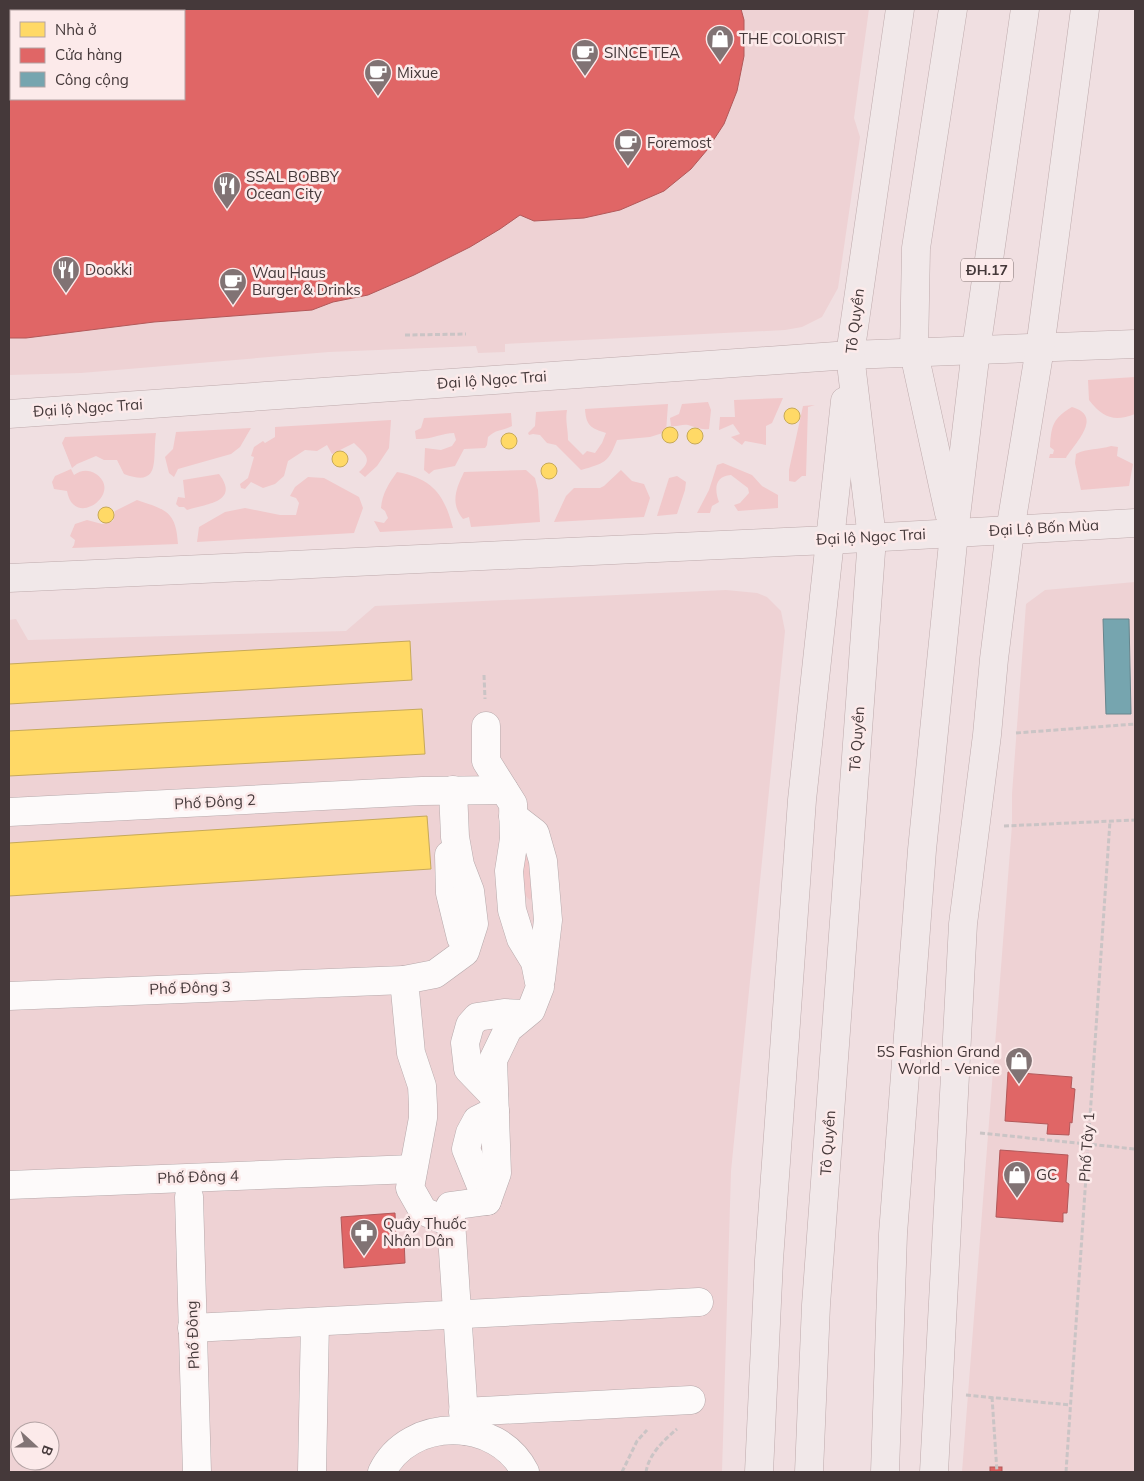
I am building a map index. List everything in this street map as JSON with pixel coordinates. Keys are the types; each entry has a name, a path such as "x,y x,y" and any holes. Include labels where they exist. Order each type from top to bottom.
{"main road":[{"name":"Tô Quyền","path":"809,1472 816,1305 872,538 850,355 900,9"},
{"path":"884,1472 893,1234 922,850 954,533 914,353 916,248 953,9"},
{"name":"ĐH.17","path":"954,533 976,350 1025,9"},
{"path":"934,1472 963,924 1010,531 1040,348 1085,9"},
{"path":"976,350 1135,344"},
{"name":"Đại lộ Ngọc Trai","path":"9,414 850,355 976,350"},
{"path":"759,1472 769,1260 801,810 850,355"},
{"name":"Đại Lộ Bốn Mùa","path":"954,533 1135,523"},
{"name":"Đại lộ Ngọc Trai","path":"9,578 954,533"}],"street":[{"path":"486,726 486,761 512,804 514,839 509,871 512,904 521,939 534,962 540,987"},
{"name":"Phố Đông 3","path":"9,996 404,980 435,974 465,952 474,924 470,891 460,864 455,837 453,790"},
{"name":"Phố Đông 2","path":"9,812 422,791 504,790"},
{"path":"464,1422 450,1206 487,1201 497,1172 493,1060 508,1029 531,1010 540,987 548,920 543,861 535,833 513,816"},
{"path":"512,904 533,907 547,904"},
{"path":"404,980 411,1053 422,1086 423,1118 410,1188 423,1211 451,1223"},
{"path":"495,1103 468,1069 465,1042 470,1025 477,1017 504,1012 526,1014"},
{"name":"Phố Đông 4","path":"9,1185 413,1169"},
{"name":"Phố Đông","path":"190,1197 197,1472"},
{"path":"192,1328 699,1302"},
{"path":"312,1472 314,1322"},
{"path":"382,1472 385,1465 404,1446 428,1433 455,1430 464,1422 683,1400"},
{"path":"464,1422 506,1448 525,1472"}],"path":[{"path":"405,335 466,334"},
{"path":"1016,733 1135,724"},
{"path":"975,827 1135,820"},
{"name":"Phố Tây 1","path":"1066,1472 1110,821"},
{"path":"952,1130 1135,1149"},
{"path":"938,1392 1070,1405"},
{"path":"992,1397 997,1472"},
{"path":"622,1472 637,1441 683,1400"},
{"path":"646,1472 652,1456 666,1439"}],"shaded area":[{"path":"9,9 869,9 854,118 860,137 838,288 822,317 802,327 785,330 505,344 505,352 478,353 476,346 329,352 81,373 9,375"},
{"path":"1135,377 1135,414 1121,418 1109,417 1099,411 1089,400 1088,380"},
{"path":"783,398 772,423 766,426 766,445 745,441 742,445 731,437 740,434 733,424 719,430 720,417 735,417 734,400"},
{"path":"708,402 711,410 709,429 686,425 671,426 670,418 679,414 682,404"},
{"path":"668,404 666,432 650,437 617,440 605,461 581,470 556,445 547,443 540,435 529,435 528,433 535,426 536,412 567,410 568,440 583,455 587,451 595,453 606,433 590,426 585,409"},
{"path":"815,405 808,407 806,476 802,476 795,482 789,481 789,470 803,406"},
{"path":"1072,407 1081,411 1086,417 1087,423 1084,430 1066,458 1049,458 1054,450 1050,447 1054,423"},
{"path":"511,413 512,426 491,434 488,437 485,448 464,449 455,466 434,470 429,474 424,470 425,448 441,450 452,446 456,440 454,433 416,439 415,431 421,428 424,418"},
{"path":"391,420 389,448 377,466 365,477 359,472 367,460 362,450 354,443 332,454 327,445 317,451 305,450 288,461 284,476 275,484 263,488 251,482 245,489 241,488 240,484 248,478 254,457 251,456 254,447 263,441 265,443 275,437 275,427"},
{"path":"251,428 240,447 231,454 178,469 174,477 169,473 165,457 173,449 176,432"},
{"path":"156,433 153,468 150,474 144,477 124,474 117,460 104,460 96,456 72,468 62,443 65,437"},
{"path":"1111,446 1118,447 1117,456 1133,464 1129,486 1081,490 1075,463 1076,454"},
{"path":"723,463 752,475 762,486 778,495 778,508 738,511 734,505 740,503 749,493 748,488 731,475 722,478 717,484 719,502 712,506 710,513 697,513 709,490 717,465"},
{"path":"71,469 74,475 85,471 93,472 103,482 104,490 101,498 95,504 87,508 78,507 71,502 67,491 54,489 52,482 55,476"},
{"path":"526,470 535,478 538,490 540,522 471,527 469,517 463,519 455,502 457,490 464,472"},
{"path":"621,470 632,481 644,484 650,498 644,517 554,522 566,496 574,488 600,488"},
{"path":"397,472 420,479 435,490 446,506 453,528 380,532 374,521 384,523 388,518 385,511 381,508 386,489"},
{"path":"219,474 225,484 226,491 218,501 187,510 176,504 178,497 185,498 183,480"},
{"path":"677,476 686,482 677,514 657,516 669,478"},
{"path":"308,477 324,478 359,497 363,508 354,533 197,542 199,527 225,512 245,508 280,515 296,515 299,503 296,498 290,496 295,487"},
{"path":"137,500 168,513 175,525 178,544 72,548 75,540 70,536 75,524 87,520 102,524 113,521 115,511"},
{"path":"1135,582 1135,1472 962,1472 1012,825 1012,794 1026,604 1045,590"},
{"path":"726,590 757,593 767,597 781,611 785,631 731,1171 722,1472 9,1472 9,620 16,619 28,640 346,631 375,606"},
{"path":"526,843 534,891 530,900 526,896 521,876 520,847"}],"building: Nhà ở":[{"path":"792,408 800,416 792,424 784,416"},
{"path":"670,427 678,435 670,443 662,435"},
{"path":"695,428 703,436 695,444 687,436"},
{"path":"509,433 517,441 509,449 501,441"},
{"path":"340,451 348,459 340,467 332,459"},
{"path":"549,463 557,471 549,479 541,471"},
{"path":"106,507 114,515 106,523 98,515"},
{"path":"410,641 412,680 9,704 9,664"},
{"path":"422,709 425,754 9,776 9,731"},
{"path":"427,816 431,869 9,896 9,843"}],"building: Cửa hàng":[{"path":"741,9 744,20 744,56 737,91 724,124 707,150 691,169 664,191 620,210 584,218 534,221 520,215 470,247 414,275 368,295 333,302 312,310 154,322 26,338 9,338 9,60 10,100 185,100 185,10 128,10"},
{"path":"1008,1072 1072,1077 1071,1088 1075,1089 1069,1135 1047,1134 1048,1124 1005,1121"},
{"path":"1000,1150 1068,1155 1066,1182 1069,1184 1067,1213 1063,1213 1063,1222 996,1217"},
{"path":"395,1213 396,1239 404,1238 405,1263 344,1268 341,1217"},
{"path":"990,1467 1002,1467 1002,1472 990,1472"}],"building: Công cộng":[{"path":"1103,619 1129,619 1131,714 1106,714"}],"place":[{"name":"THE COLORIST","path":"720,63"},
{"name":"SINCE TEA","path":"585,77"},
{"name":"Mixue","path":"378,97"},
{"name":"Foremost","path":"628,167"},
{"name":"SSAL BOBBY Ocean City","path":"227,210"},
{"name":"Dookki","path":"66,294"},
{"name":"Wau Haus Burger & Drinks","path":"233,306"},
{"name":"5S Fashion Grand World - Venice","path":"1019,1085"},
{"name":"GC","path":"1017,1199"},
{"name":"Quầy Thuốc Nhân Dân","path":"364,1257"}]}
